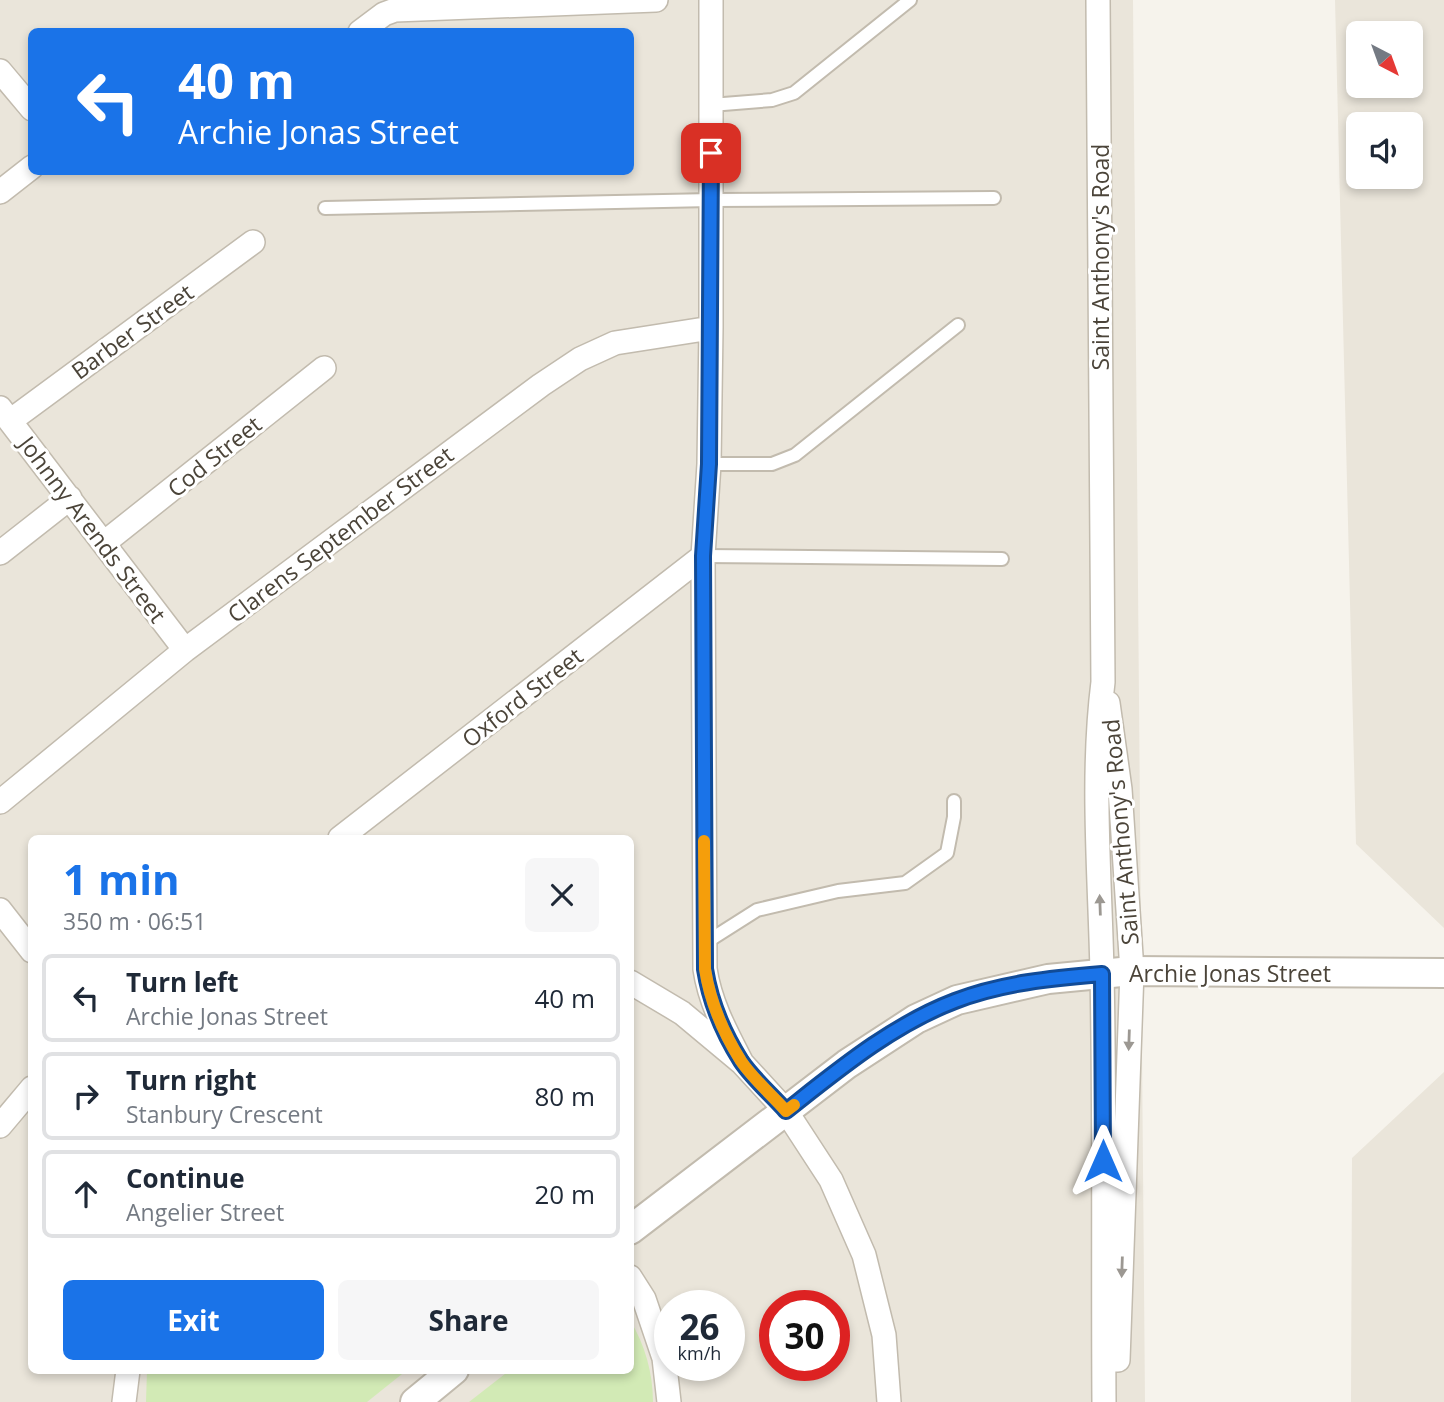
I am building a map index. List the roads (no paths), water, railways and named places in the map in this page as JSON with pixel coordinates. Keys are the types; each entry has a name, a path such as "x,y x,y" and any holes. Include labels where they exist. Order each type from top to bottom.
{"street":[{"path":"365,28 384,14 395,10 656,0"},
{"path":"711,0 711,328 709,464 703,556 705,943 708,989 717,1014 742,1063"},
{"name":"Saint Anthony's Road","path":"1098,0 1103,682 1097,730 1097,797 1102,974 1104,1402"},
{"path":"0,71 28,104"},
{"path":"0,192 28,170"},
{"name":"Barber Street","path":"5,415 253,242"},
{"name":"Clarens September Street","path":"0,802 185,650 541,384 580,359 615,343 711,328"},
{"name":"Cod Street","path":"104,543 324,368"},
{"name":"Johnny Arends Street","path":"5,415 185,650"},
{"path":"0,553 70,498"},
{"name":"Oxford Street","path":"344,835 703,556"},
{"name":"Saint Anthony's Road","path":"1103,682 1113,729 1120,789 1132,971 1117,1402"},
{"path":"0,909 28,946"},
{"name":"Archie Jonas Street","path":"634,1227 847,1064 916,1019 957,1000 1048,979 1132,971 1444,973"},
{"path":"634,984 682,1013 742,1063 786,1111 831,1180 864,1255 884,1335 889,1402"},
{"path":"2,1120 28,1092"},
{"path":"634,1283 644,1299 664,1358 669,1402"},
{"path":"124,1402 128,1374"},
{"path":"415,1402 449,1374"}],"lane":[{"path":"711,106 772,100 794,93 910,0"},
{"path":"325,208 711,200 994,198"},
{"path":"709,464 772,464 795,455 958,325"},
{"path":"703,556 1002,559"},
{"path":"705,943 757,910 838,891 905,883 947,853 954,817 954,801"}]}
